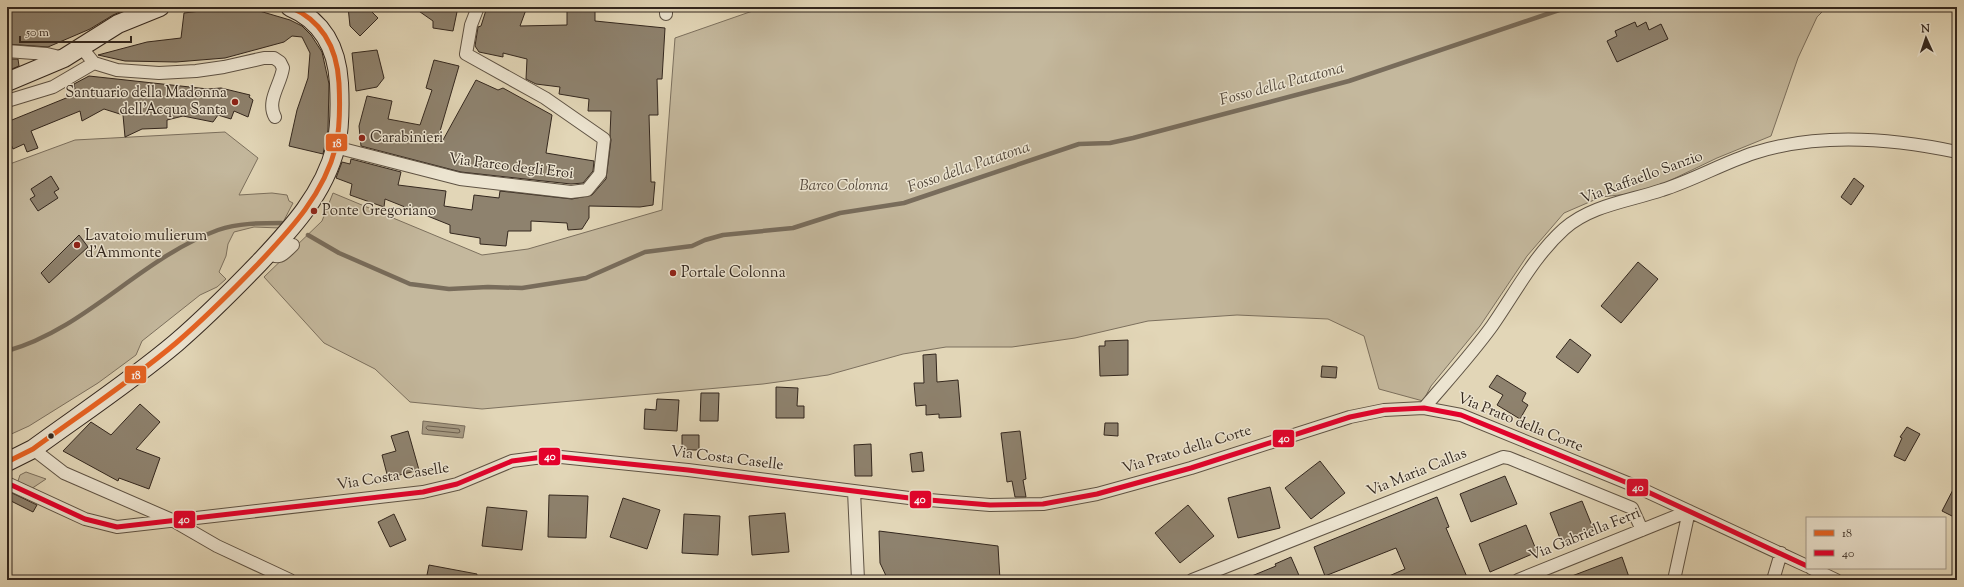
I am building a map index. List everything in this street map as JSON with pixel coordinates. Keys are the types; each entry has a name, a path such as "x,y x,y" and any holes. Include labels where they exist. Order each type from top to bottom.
{"main road":[{"path":"7,82 64,58 124,20 160,7"},
{"path":"7,462 33,450 176,343 224,299 269,253 291,229 307,208 323,180 336,147 339,92 334,53 320,27 304,14 290,7"}],"street":[{"name":"Via Parco degli Eroi","path":"336,147 460,179 570,192 587,190 600,174 604,139 545,98 466,54 471,25 478,7"},
{"path":"82,48 94,63 117,70 159,73 224,67 264,58 274,58 280,62 283,68 272,103 273,112 276,117"},
{"path":"7,51 47,54 64,58"},
{"path":"7,101 52,88 94,63"},
{"name":"Via Raffaello Sanzio","path":"1424,408 1484,337 1524,277 1550,244 1567,226 1587,215 1607,206 1676,185 1753,153 1784,145 1830,140 1884,141 1920,145 1957,152"},
{"path":"269,253 276,257 281,256 293,245"},
{"name":"Via Prato della Corte","path":"854,491 917,500 980,505 1017,506 1052,502 1097,494 1191,468 1312,428 1362,414 1396,408 1424,408 1461,415 1635,486 1806,566"},
{"path":"33,450 64,473 172,520 217,546 290,580"},
{"name":"Via Costa Caselle","path":"7,483 85,519 110,526 127,527 172,520 423,492 457,484 512,461 551,456 688,470 854,491"},
{"name":"Via Maria Callas","path":"1192,580 1503,457 1509,458 1632,508 1642,530"},
{"path":"854,491 858,580"},
{"path":"1674,580 1689,511"},
{"name":"Via Gabriella Ferri","path":"1518,580 1689,511"},
{"path":"1773,580 1781,553"},
{"path":"1813,569 1836,580"}],"green space":[{"name":"Barco Colonna","path":"764,7 1827,7 1817,17 1798,58 1771,136 1717,158 1646,192 1601,197 1564,213 1527,256 1480,326 1431,386 1423,401 1379,389 1364,336 1328,319 1237,315 1148,321 1075,338 1012,347 946,347 903,354 828,375 763,384 482,409 410,402 375,369 324,343 264,277 322,221 333,193 482,255 528,249 662,210 675,38"},
{"path":"225,132 258,158 239,195 272,193 287,195 289,201 293,203 280,228 254,227 234,232 228,244 226,256 219,272 226,279 217,287 200,295 142,341 136,355 98,383 29,426 7,436 7,165 75,140"},
{"path":"26,472 46,479 31,489 19,484 18,481 20,475"}],"water":[{"path":"423,421 465,426 463,438 422,434"}],"building":[{"path":"7,7 132,7 113,15 90,29 48,47 7,44"},
{"path":"348,7 367,7 378,18 360,36 350,26"},
{"path":"413,7 458,7 453,31 433,28 433,21"},
{"path":"487,7 527,7 520,26 567,25 567,7 595,7 595,21 665,28 662,79 657,79 658,115 649,115 651,182 655,182 653,205 640,207 589,206 589,218 582,229 568,230 567,223 531,221 531,231 508,231 506,246 480,244 480,238 450,233 450,225 385,199 384,207 350,195 352,184 336,178 342,162 350,164 351,159 401,172 398,185 446,191 444,206 472,210 474,195 499,198 500,191 572,199 592,195 606,179 611,140 611,111 588,111 589,99 559,94 560,87 536,84 526,79 527,59 503,53 503,57 479,52 475,46 478,27 481,26"},
{"path":"209,10 256,10 290,20 302,26 311,35 322,52 329,84 328,130 323,154 289,146 297,110 308,78 310,53 302,37 292,36 284,42 225,58 176,62 125,61 98,55 147,42 181,38 184,13"},
{"path":"1635,22 1637,27 1646,22 1649,30 1661,24 1668,39 1617,62 1607,41 1617,36 1615,31"},
{"path":"377,50 384,78 377,87 356,91 352,53"},
{"path":"7,59 18,59 19,66 7,71"},
{"path":"434,60 459,66 438,138 443,140 476,80 498,90 503,88 552,115 546,153 594,161 593,171 583,183 571,184 461,172 361,146 359,126 367,96 392,101 388,119 420,125 432,90 426,88"},
{"path":"89,76 208,89 221,88 250,95 249,97 253,100 248,117 234,111 231,119 218,115 213,122 183,116 167,120 167,128 142,129 125,137 123,115 104,109 82,121 80,111 31,131 38,148 27,152 24,144 13,149 7,135 7,122 76,94 74,84"},
{"path":"51,176 59,189 54,192 58,198 38,211 30,199 35,196 31,189"},
{"path":"1854,178 1864,186 1851,205 1841,197"},
{"name":"Lavatoio mulierum d’Ammonte","path":"79,235 88,247 49,283 41,273"},
{"path":"1638,262 1658,279 1621,323 1601,306"},
{"path":"1570,339 1591,355 1578,373 1556,357"},
{"path":"1128,340 1128,375 1100,376 1099,346 1105,346 1105,341"},
{"path":"936,354 937,382 958,380 961,417 939,418 939,414 926,415 926,405 916,406 914,383 924,383 923,355"},
{"path":"1322,366 1337,367 1336,378 1321,377"},
{"path":"1497,375 1526,393 1522,401 1528,405 1520,419 1497,405 1503,395 1489,387"},
{"path":"776,387 798,388 797,406 804,406 804,418 776,418"},
{"path":"701,393 719,393 718,421 700,421"},
{"path":"657,399 679,400 677,431 644,429 645,409 656,410"},
{"path":"140,404 160,422 136,449 160,458 149,489 119,478 118,481 63,451 91,422 111,435"},
{"path":"1105,423 1118,423 1118,436 1104,435"},
{"path":"1907,427 1920,434 1905,461 1894,456 1902,438 1900,437"},
{"path":"408,431 419,470 388,478 382,455 396,451 391,436"},
{"path":"1020,431 1026,479 1023,480 1026,497 1015,497 1012,481 1007,482 1001,433"},
{"path":"682,435 699,435 699,450 682,450"},
{"path":"871,444 872,476 855,476 854,445"},
{"path":"922,452 924,471 912,472 910,454"},
{"path":"1320,461 1345,493 1311,519 1285,488"},
{"path":"1505,476 1517,504 1471,522 1460,494"},
{"path":"1957,482 1957,507 1952,516 1942,511"},
{"path":"1270,487 1280,528 1238,538 1228,498"},
{"path":"12,493 37,505 33,512 7,499 7,494"},
{"path":"549,495 588,496 586,538 548,537"},
{"path":"1437,497 1449,527 1446,528 1467,577 1459,580 1380,580 1405,569 1396,548 1325,576 1314,547"},
{"path":"623,498 660,510 647,549 610,537"},
{"path":"1582,501 1593,528 1561,541 1550,513"},
{"path":"1188,505 1214,536 1180,563 1155,533"},
{"path":"487,507 527,511 522,550 482,546"},
{"path":"785,513 789,552 752,555 749,516"},
{"path":"394,514 406,540 390,547 378,522"},
{"path":"684,514 720,516 718,555 682,553"},
{"path":"1526,525 1537,552 1490,572 1479,544"},
{"path":"879,531 998,546 1000,580 888,580 880,563"},
{"path":"1291,557 1301,580 1242,580 1276,566 1275,564"},
{"path":"1622,557 1630,580 1564,580 1564,579"},
{"path":"429,565 477,574 476,580 426,580"}],"waterway":[{"name":"Fosso della Patatona","path":"308,235 339,253 410,284 449,289 488,287 522,288 586,278 645,252 692,246 705,240 723,235 793,228 840,213 904,203 1079,144 1110,143 1133,138 1349,81 1568,7"},
{"name":"Fosso della Patatona","path":"7,351 36,341 62,327 138,275 190,242 218,230 233,226 258,223 282,223"}],"transit line":[{"name":"18","path":"7,462 33,449 124,384 176,343 259,263 294,224 315,195 331,163 336,146 339,115 338,71 331,48 319,28 311,20 290,7"},
{"name":"40","path":"7,483 85,519 117,527 423,492 457,484 512,461 551,456 688,470 917,499 990,505 1043,504 1097,494 1191,468 1350,417 1384,410 1424,408 1461,415 1635,486 1806,566"}],"place":[{"name":"Santuario della Madonna dell'Acqua Santa","path":"235,102"},
{"name":"Carabinieri","path":"362,138"},
{"name":"Ponte Gregoriano","path":"314,211"},
{"name":"Lavatoio mulierum d’Ammonte","path":"77,245"},
{"name":"Portale Colonna","path":"673,273"}]}
